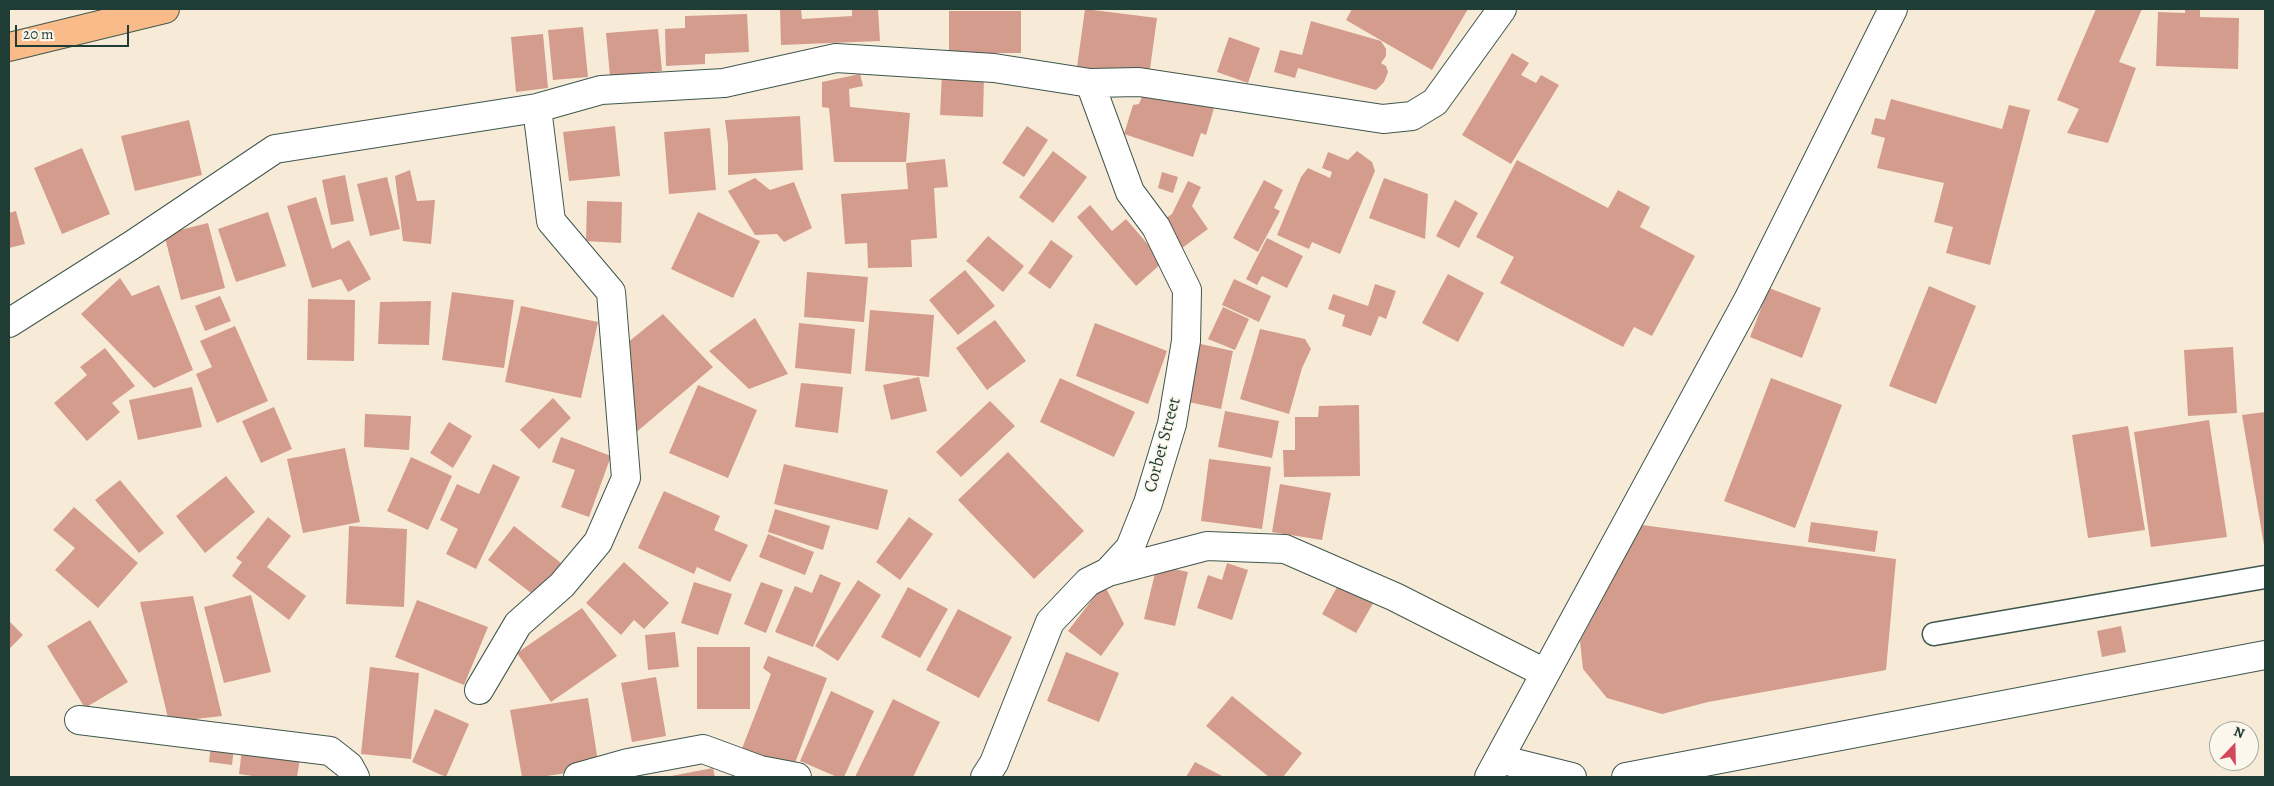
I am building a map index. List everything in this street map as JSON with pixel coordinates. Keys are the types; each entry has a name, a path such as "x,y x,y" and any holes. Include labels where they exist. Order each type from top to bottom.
{"highway":[{"path":"9,47 165,9"}],"street":[{"path":"9,323 132,245 275,149 536,108 601,90 724,83 836,58 994,68 1090,83 1139,82 1383,119 1412,116 1435,102 1502,9"},
{"path":"1572,777 1494,768 1748,300 1893,9"},
{"name":"Corbet Street","path":"985,777 994,763 1050,622 1088,582 1108,572 1130,548 1148,503 1172,424 1186,341 1187,290 1156,227 1130,192 1090,83"},
{"path":"479,690 518,624 562,586 598,542 626,478 611,292 551,221 536,108"},
{"path":"1108,572 1207,546 1285,549 1395,597 1545,673"},
{"path":"1626,777 2265,655"},
{"path":"78,720 330,751 349,766 355,777"},
{"path":"578,777 628,763 703,748 760,770 797,777"}],"lane":[{"path":"1934,634 2265,577"}],"building":[{"path":"780,9 801,9 802,19 852,16 852,9 878,9 880,41 781,45"},
{"path":"1085,9 1157,18 1149,76 1077,67"},
{"path":"1352,9 1468,9 1432,70 1346,20"},
{"path":"2096,9 2142,9 2119,62 2136,68 2108,143 2067,133 2079,109 2057,100"},
{"path":"2185,9 2200,9 2200,17 2239,18 2238,69 2156,66 2158,12 2185,13"},
{"path":"949,11 1021,11 1021,53 949,53"},
{"path":"747,14 749,52 705,54 705,64 666,66 665,29 685,28 685,16"},
{"path":"1311,21 1381,41 1386,49 1386,56 1381,63 1386,66 1388,72 1384,82 1376,90 1298,68 1295,78 1274,72 1280,50 1302,55"},
{"path":"583,27 588,77 553,80 548,30"},
{"path":"658,29 662,71 610,76 606,33"},
{"path":"543,34 548,88 516,92 511,37"},
{"path":"1229,37 1260,48 1248,83 1217,72"},
{"path":"1512,53 1529,63 1521,75 1536,83 1541,75 1559,85 1511,164 1462,135"},
{"path":"860,74 863,86 849,89 850,107 910,113 906,162 834,162 829,108 822,107 822,82"},
{"path":"942,74 984,76 983,117 940,115"},
{"path":"1160,90 1214,108 1206,135 1201,133 1193,157 1124,134 1133,105 1139,104 1143,94"},
{"path":"1891,99 2002,129 2009,105 2030,110 1990,265 1946,253 1953,227 1934,222 1944,183 1877,168 1885,138 1871,134 1875,118 1885,120"},
{"path":"800,116 803,170 728,175 728,144 725,120"},
{"path":"189,120 202,175 135,191 121,136"},
{"path":"615,126 620,176 569,181 563,132"},
{"path":"1027,126 1048,140 1024,177 1002,163"},
{"path":"710,128 716,190 669,194 664,132"},
{"path":"82,148 110,214 62,234 34,168"},
{"path":"1053,151 1087,177 1053,223 1019,197"},
{"path":"1357,151 1372,162 1375,171 1340,254 1312,242 1309,249 1277,235 1301,177 1308,168 1330,178 1332,172 1322,168 1328,152 1348,160"},
{"path":"945,159 948,187 934,188 937,238 911,240 912,267 868,268 867,243 845,244 841,194 908,189 906,163"},
{"path":"1517,160 1608,208 1618,190 1650,207 1640,227 1695,256 1652,336 1634,327 1623,347 1500,283 1514,257 1476,237"},
{"path":"410,170 417,201 435,200 431,244 403,241 395,176"},
{"path":"1162,172 1178,177 1173,193 1158,188"},
{"path":"345,175 354,221 331,225 322,180"},
{"path":"387,177 400,229 370,236 357,184"},
{"path":"755,178 770,190 794,182 812,228 784,242 777,234 755,235 728,191"},
{"path":"1384,178 1428,194 1425,239 1369,218"},
{"path":"1264,180 1283,190 1274,208 1280,211 1258,252 1233,238"},
{"path":"1188,181 1201,187 1192,206 1208,229 1182,248 1163,220 1172,214"},
{"path":"316,197 332,249 349,240 371,279 348,292 341,279 312,288 287,206"},
{"path":"1455,200 1478,213 1459,248 1436,236"},
{"path":"587,201 622,202 621,243 586,241"},
{"path":"1090,205 1112,231 1126,219 1163,262 1136,286 1077,217"},
{"path":"16,211 25,244 9,248 9,213"},
{"path":"268,212 286,266 236,282 218,229"},
{"path":"698,212 760,241 733,298 671,269"},
{"path":"208,223 225,288 181,300 164,234"},
{"path":"988,236 1024,266 1003,292 966,261"},
{"path":"1267,238 1303,256 1287,288 1262,276 1257,285 1246,279"},
{"path":"1051,240 1073,256 1050,289 1028,273"},
{"path":"965,270 995,306 958,335 929,300"},
{"path":"807,272 868,277 864,322 804,317"},
{"path":"1448,274 1484,293 1458,342 1422,323"},
{"path":"120,278 132,296 159,285 193,370 154,388 81,314"},
{"path":"1234,279 1271,296 1259,322 1222,305"},
{"path":"1375,284 1396,291 1386,319 1379,316 1371,336 1342,326 1345,315 1328,309 1333,294 1368,306"},
{"path":"1929,286 1976,306 1936,404 1889,386"},
{"path":"1769,288 1821,308 1802,358 1750,337"},
{"path":"452,292 514,300 504,368 442,360"},
{"path":"220,296 231,321 205,331 195,306"},
{"path":"308,299 355,300 354,361 307,360"},
{"path":"431,301 429,345 378,344 380,302"},
{"path":"521,306 598,322 581,398 505,382"},
{"path":"1223,307 1249,319 1235,350 1208,339"},
{"path":"870,310 934,315 929,377 865,371"},
{"path":"663,314 713,367 633,435 622,347"},
{"path":"755,318 788,374 749,389 709,351"},
{"path":"995,320 1026,361 987,390 956,348"},
{"path":"799,323 855,329 851,374 795,368"},
{"path":"1095,323 1167,351 1148,404 1076,376"},
{"path":"235,326 268,401 217,423 196,374 212,367 200,341"},
{"path":"1260,329 1305,339 1311,349 1302,368 1289,414 1240,399"},
{"path":"1196,343 1233,351 1221,409 1184,401"},
{"path":"2233,347 2237,413 2188,416 2184,350"},
{"path":"105,348 135,386 112,403 120,412 87,441 54,403 87,375 80,367"},
{"path":"919,377 927,411 891,420 883,385"},
{"path":"1060,378 1135,412 1114,457 1040,422"},
{"path":"1771,378 1842,405 1795,528 1724,501"},
{"path":"801,383 843,387 838,433 795,427"},
{"path":"698,385 757,410 728,478 669,453"},
{"path":"192,387 202,427 138,440 129,400"},
{"path":"553,398 571,418 539,449 520,430"},
{"path":"990,401 1015,426 961,477 936,452"},
{"path":"1359,405 1360,476 1284,477 1283,450 1295,450 1295,417 1318,417 1319,406"},
{"path":"274,407 292,449 261,463 242,421"},
{"path":"1225,411 1279,421 1272,458 1218,447"},
{"path":"2265,412 2265,545 2264,545 2242,415"},
{"path":"365,414 411,416 409,450 364,447"},
{"path":"2209,420 2227,537 2151,547 2134,432"},
{"path":"449,422 472,436 453,468 430,453"},
{"path":"2128,426 2145,530 2088,538 2072,435"},
{"path":"561,437 611,456 589,517 561,507 575,470 552,462"},
{"path":"345,448 360,522 303,533 287,459"},
{"path":"1008,452 1084,531 1034,579 958,500"},
{"path":"411,457 452,476 428,530 387,511"},
{"path":"1209,459 1271,467 1262,529 1201,521"},
{"path":"493,464 520,477 476,569 446,554 458,529 440,520 457,484 479,494"},
{"path":"784,464 888,490 878,530 774,504"},
{"path":"226,476 255,512 205,553 176,516"},
{"path":"120,480 164,533 139,553 95,500"},
{"path":"1280,484 1331,493 1322,540 1272,532"},
{"path":"664,491 720,516 714,530 748,545 730,582 697,567 694,574 638,548"},
{"path":"74,507 138,563 98,608 55,570 75,548 53,530"},
{"path":"775,509 830,526 823,550 768,532"},
{"path":"268,517 291,536 267,567 306,596 289,620 232,576 242,562 236,558"},
{"path":"909,517 933,534 900,580 876,562"},
{"path":"1811,522 1878,531 1875,552 1808,542"},
{"path":"1642,525 1896,559 1886,670 1708,702 1662,714 1607,698 1583,669 1580,641"},
{"path":"349,526 407,529 404,607 346,604"},
{"path":"514,526 561,563 535,596 488,560"},
{"path":"768,534 814,552 805,575 759,557"},
{"path":"624,562 669,603 644,629 634,620 621,635 586,603"},
{"path":"1227,563 1248,570 1232,620 1197,608 1208,575 1222,580"},
{"path":"1157,565 1188,572 1175,626 1144,619"},
{"path":"820,574 841,583 813,647 775,632 795,586 812,593"},
{"path":"858,580 881,595 838,661 815,646"},
{"path":"1341,580 1375,600 1356,633 1322,614"},
{"path":"694,582 732,594 718,635 681,623"},
{"path":"761,582 783,590 766,633 744,624"},
{"path":"1104,584 1124,624 1101,656 1068,631"},
{"path":"908,587 948,609 920,658 881,637"},
{"path":"251,595 271,672 224,683 204,607"},
{"path":"193,596 222,716 169,722 140,602"},
{"path":"417,600 488,627 464,685 395,657"},
{"path":"582,608 617,656 551,702 517,653"},
{"path":"958,609 1012,637 979,698 926,670"},
{"path":"90,620 128,682 85,708 47,646"},
{"path":"9,621 23,635 9,649"},
{"path":"2121,626 2126,652 2102,657 2097,631"},
{"path":"675,632 679,667 648,670 645,635"},
{"path":"697,647 750,647 750,709 697,709"},
{"path":"1066,652 1119,673 1099,722 1047,701"},
{"path":"768,656 827,678 792,771 741,751 771,674 763,668"},
{"path":"370,667 419,673 411,759 361,754"},
{"path":"656,677 666,736 632,742 621,683"},
{"path":"831,691 874,711 844,777 837,777 800,761"},
{"path":"1232,696 1302,753 1283,777 1269,777 1206,726"},
{"path":"588,698 599,768 540,777 522,777 510,710"},
{"path":"893,699 940,722 913,777 855,777"},
{"path":"435,709 469,724 446,777 412,762"},
{"path":"211,745 234,747 232,765 209,762"},
{"path":"242,749 300,758 297,777 259,777 239,774"},
{"path":"1195,762 1224,777 1186,777"},
{"path":"713,768 715,777 671,777 671,776"}]}
